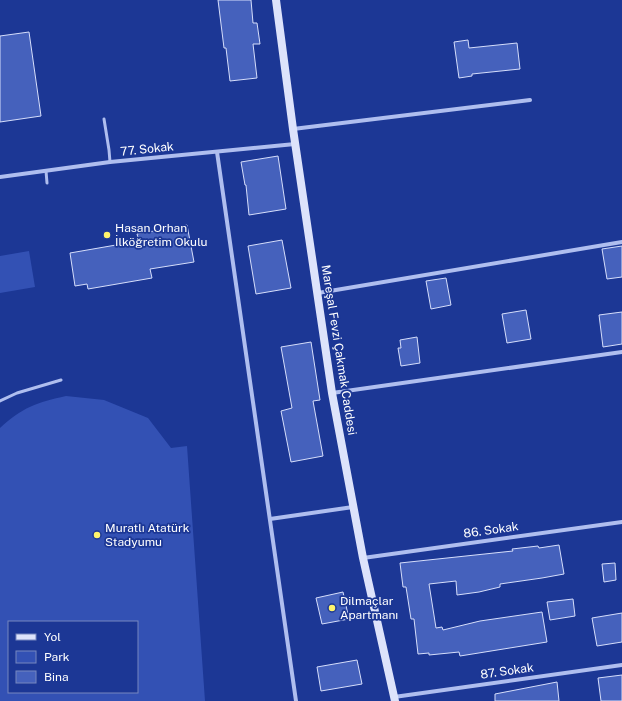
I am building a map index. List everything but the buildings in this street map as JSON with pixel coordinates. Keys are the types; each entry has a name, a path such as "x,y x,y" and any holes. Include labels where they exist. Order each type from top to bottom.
{"street":[{"name":"Mareşal Fevzi Çakmak Caddesi","path":"276,0 293,129 332,393 363,558 395,699"},
{"path":"293,129 530,100"},
{"name":"77. Sokak","path":"0,177 110,162 296,144"},
{"path":"217,152 296,701"},
{"path":"318,293 622,242"},
{"path":"332,393 622,352"},
{"path":"270,519 353,507"},
{"name":"86. Sokak","path":"363,558 622,522"},
{"name":"87. Sokak","path":"395,699 622,665"}],"lane":[{"path":"104,119 110,162"},
{"path":"46,171 47,183"},
{"path":"0,401 17,393 61,380"}],"green space":[{"path":"29,251 35,287 0,293 0,256"},
{"name":"Muratlı Atatürk Stadyumu","path":"66,396 104,400 148,418 171,448 187,446 205,701 0,701 0,428 15,415 38,403"}],"place":[{"name":"Hasan Orhan İlköğretim Okulu","path":"107,235"},
{"name":"Muratlı Atatürk Stadyumu","path":"97,535"},
{"name":"Dilmaçlar Apartmanı","path":"332,608"}]}
